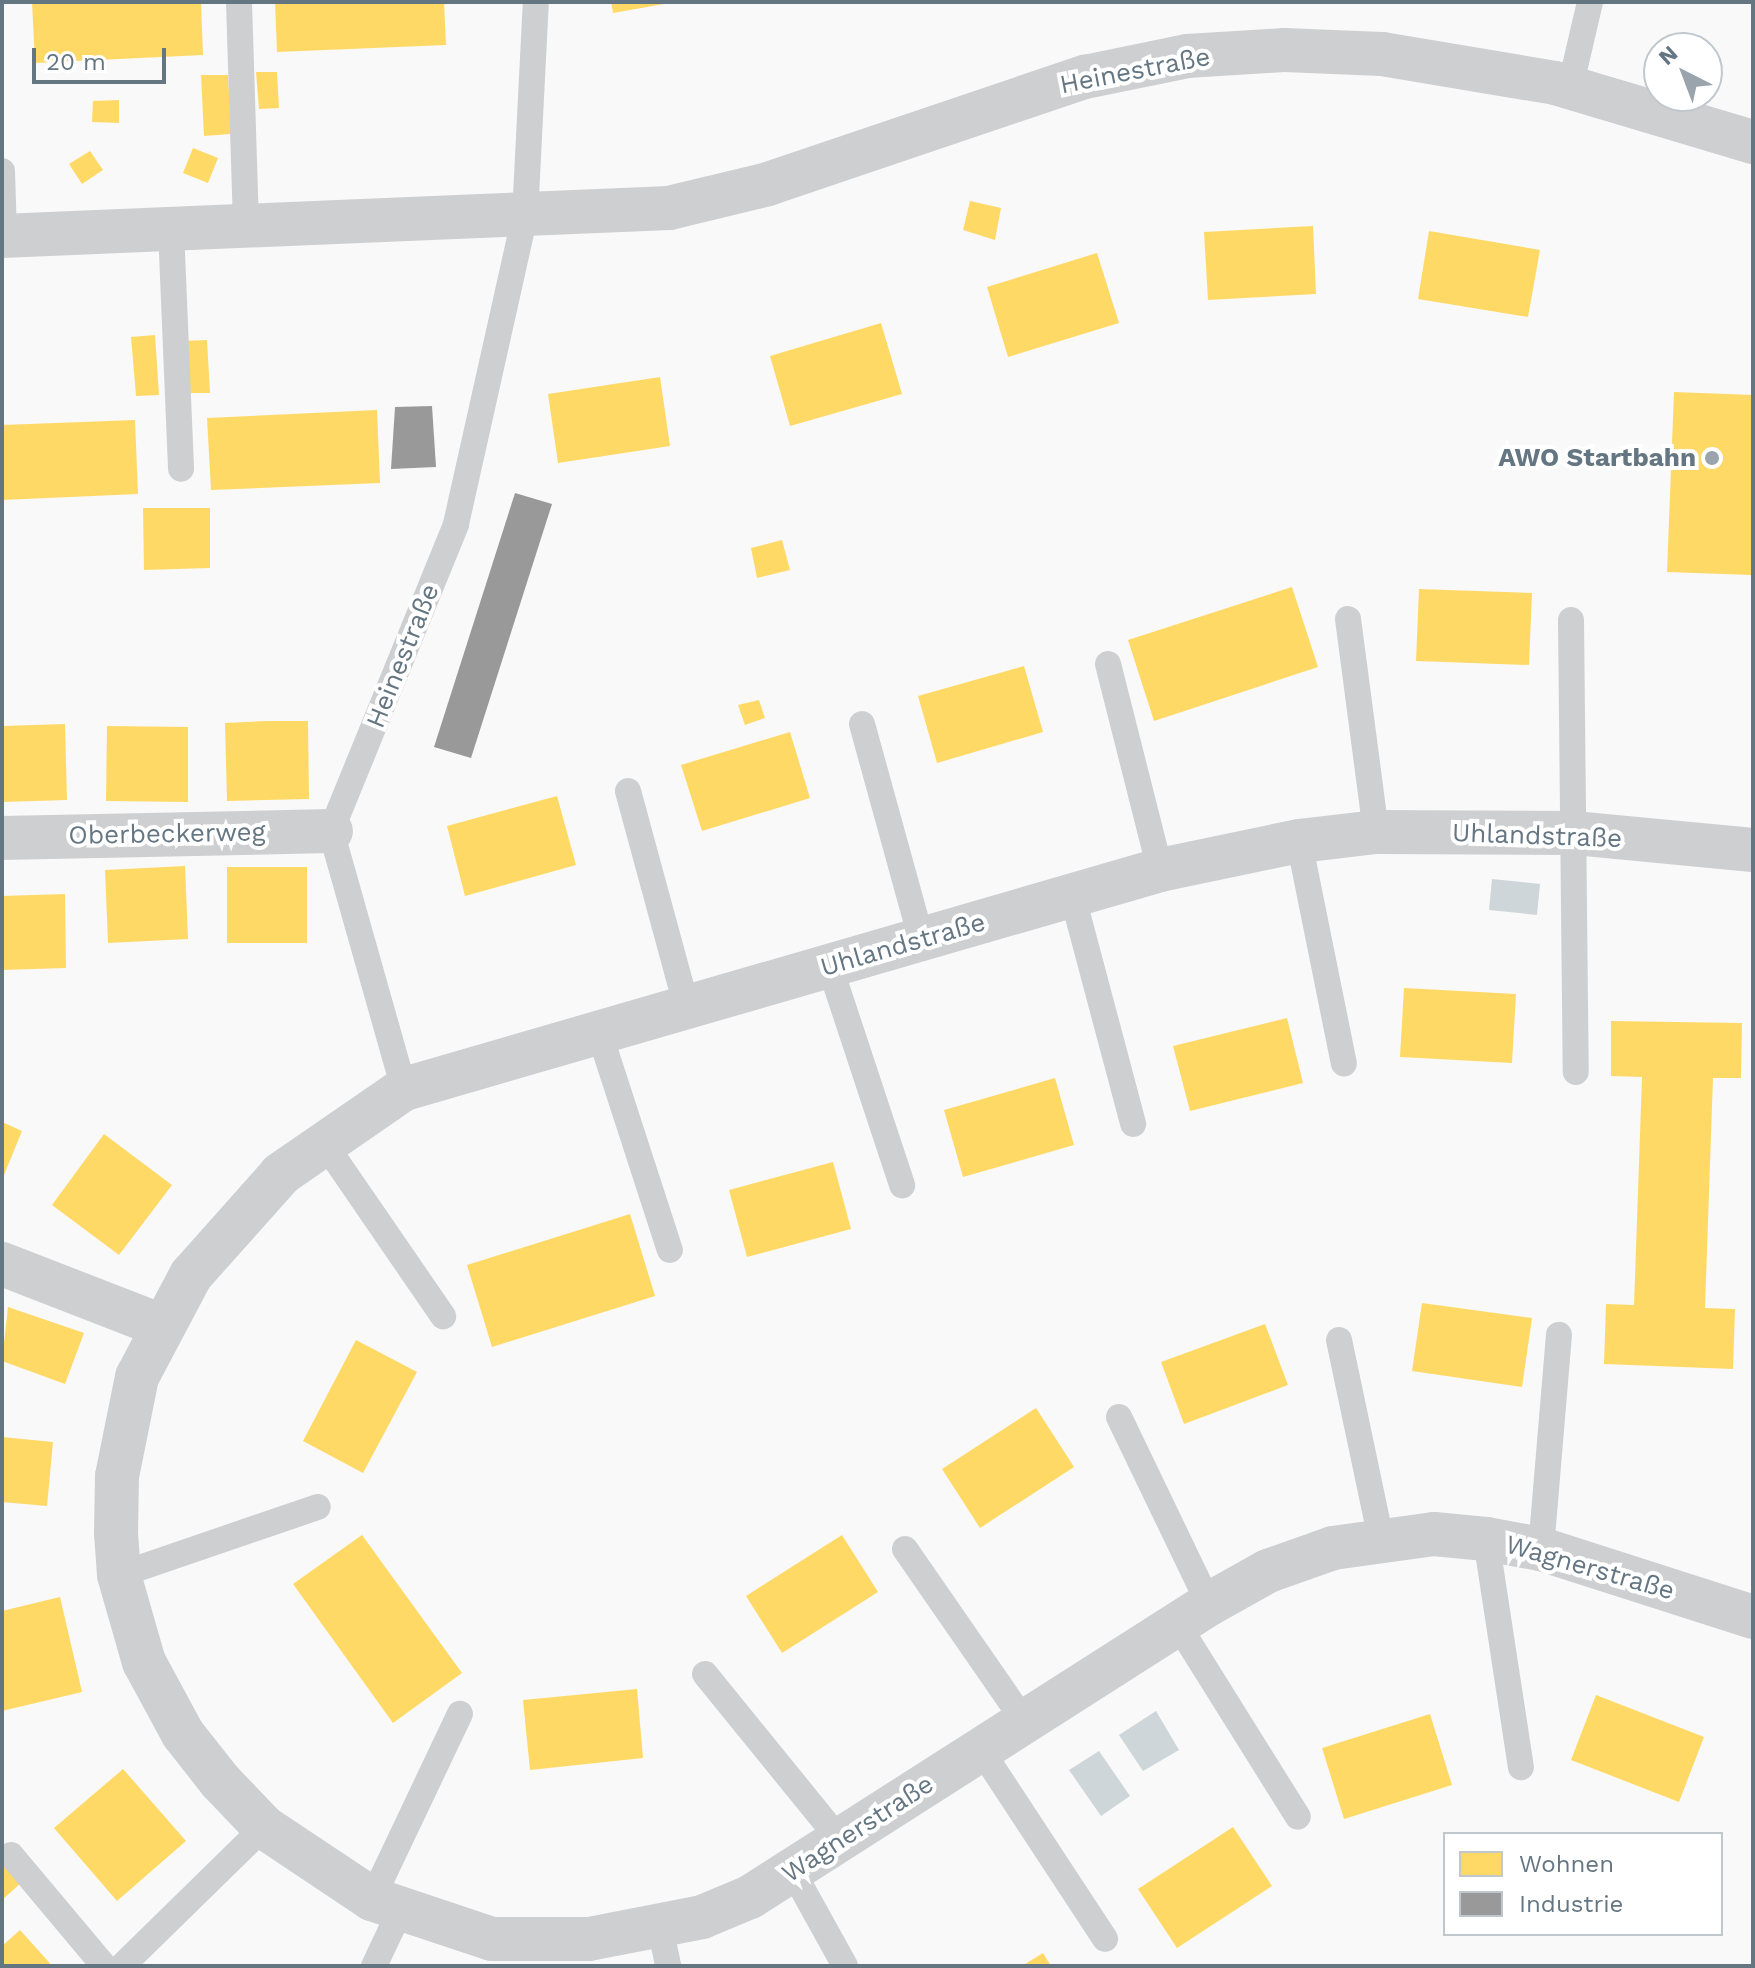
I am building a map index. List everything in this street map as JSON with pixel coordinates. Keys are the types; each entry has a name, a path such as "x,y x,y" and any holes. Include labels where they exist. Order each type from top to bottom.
{"street":[{"name":"Heinestraße","path":"3,236 525,216 683,205 1085,77 1187,56 1382,54 1570,88 1753,142"},
{"name":"Oberbeckerweg","path":"2,838 331,831"},
{"name":"Uhlandstraße","path":"118,1554 124,1426 159,1325 232,1221 322,1140 404,1089 600,1035 1072,894 1160,870 1299,841 1376,832 1573,833 1753,850"},
{"path":"2,1264 159,1325"},
{"name":"Wagnerstraße","path":"118,1554 144,1662 183,1734 264,1827 386,1905 528,1953 664,1946 702,1917 793,1872 1024,1721 1268,1571 1381,1539 1486,1539 1541,1549 1753,1617"}],"lane":[{"path":"239,2 246,226"},
{"name":"Heinestraße","path":"331,831 456,524 525,216 536,2"},
{"path":"1570,88 1590,2"},
{"path":"2,171 3,236"},
{"path":"171,229 181,469"},
{"path":"1348,619 1376,832"},
{"path":"1571,620 1576,1072"},
{"path":"1108,664 1160,870"},
{"path":"862,724 921,938"},
{"path":"628,791 687,1008"},
{"path":"331,831 404,1089"},
{"path":"1299,841 1344,1064"},
{"path":"1072,894 1133,1124"},
{"path":"830,967 902,1185"},
{"path":"600,1035 670,1250"},
{"path":"322,1140 443,1316"},
{"path":"1541,1549 1559,1335"},
{"path":"1339,1340 1381,1539"},
{"path":"1119,1417 1194,1614 1298,1817"},
{"path":"118,1554 318,1507"},
{"path":"1486,1539 1521,1767"},
{"path":"905,1549 1024,1721"},
{"path":"705,1674 840,1840"},
{"path":"374,1966 386,1905 460,1714"},
{"path":"981,1750 1105,1939"},
{"path":"122,1966 264,1827"},
{"path":"11,1855 104,1966"},
{"path":"793,1872 845,1966"}],"shaded area":[{"path":"1492,879 1540,884 1537,915 1489,910"},
{"path":"1156,1711 1179,1750 1143,1771 1119,1735"},
{"path":"1099,1751 1130,1796 1101,1816 1069,1770"}],"building: Wohnen":[{"path":"32,2 201,2 203,55 35,63"},
{"path":"275,2 444,2 446,45 277,52"},
{"path":"611,2 664,2 664,4 613,13"},
{"path":"256,72 277,72 279,108 259,109"},
{"path":"201,75 228,75 231,134 204,136"},
{"path":"119,100 119,123 92,122 93,101"},
{"path":"193,148 218,158 208,183 183,173"},
{"path":"90,151 103,170 82,184 69,164"},
{"path":"970,201 1001,208 995,240 963,230"},
{"path":"1313,226 1316,294 1208,300 1204,232"},
{"path":"1429,231 1540,250 1528,317 1418,299"},
{"path":"1097,253 1119,323 1008,357 987,287"},
{"path":"881,323 902,394 790,426 770,356"},
{"path":"155,335 159,395 136,396 131,337"},
{"path":"207,340 210,393 184,393 182,341"},
{"path":"660,377 670,446 558,463 548,394"},
{"name":"AWO Startbahn","path":"1674,392 1753,395 1751,575 1667,572"},
{"path":"377,410 380,483 211,490 207,418"},
{"path":"135,420 138,494 2,500 2,425"},
{"path":"143,508 210,508 210,568 144,570"},
{"path":"782,540 790,570 757,578 751,548"},
{"path":"1292,587 1318,667 1154,721 1128,640"},
{"path":"1419,589 1532,593 1529,665 1416,661"},
{"path":"1024,666 1043,732 937,763 918,696"},
{"path":"759,700 765,718 745,725 738,705"},
{"path":"308,721 309,799 227,801 225,723"},
{"path":"65,724 67,800 2,802 2,726"},
{"path":"107,726 188,727 188,802 106,801"},
{"path":"790,732 810,798 702,831 681,765"},
{"path":"557,796 576,865 465,896 447,826"},
{"path":"185,866 188,939 108,943 105,870"},
{"path":"227,867 307,867 307,943 227,943"},
{"path":"65,894 66,968 2,970 2,896"},
{"path":"1404,988 1516,994 1512,1063 1400,1057"},
{"path":"1287,1018 1303,1083 1190,1111 1173,1046"},
{"path":"1611,1021 1742,1023 1741,1078 1713,1078 1705,1308 1735,1309 1733,1369 1604,1364 1606,1304 1634,1305 1642,1077 1611,1076"},
{"path":"1055,1078 1074,1145 963,1177 944,1110"},
{"path":"2,1122 22,1131 2,1180"},
{"path":"104,1134 172,1185 119,1255 52,1205"},
{"path":"833,1162 851,1229 747,1257 729,1190"},
{"path":"630,1214 655,1296 492,1347 467,1265"},
{"path":"1422,1303 1532,1318 1522,1387 1412,1371"},
{"path":"8,1307 84,1333 65,1384 2,1361"},
{"path":"1265,1324 1288,1385 1184,1424 1161,1362"},
{"path":"356,1340 417,1372 363,1473 303,1441"},
{"path":"1036,1408 1074,1467 980,1528 942,1469"},
{"path":"2,1437 53,1442 47,1506 2,1502"},
{"path":"362,1535 462,1673 393,1723 293,1584"},
{"path":"842,1535 878,1592 782,1653 746,1596"},
{"path":"60,1597 82,1692 2,1711 2,1611"},
{"path":"637,1689 643,1758 530,1770 523,1700"},
{"path":"1596,1695 1704,1737 1679,1802 1571,1760"},
{"path":"1430,1714 1452,1785 1344,1819 1322,1748"},
{"path":"123,1769 186,1841 117,1901 54,1828"},
{"path":"1233,1827 1272,1886 1177,1948 1138,1889"},
{"path":"2,1861 21,1883 2,1900"},
{"path":"20,1930 52,1966 2,1966 2,1946"},
{"path":"1043,1953 1051,1966 1022,1966"}],"building: Industrie":[{"path":"432,406 436,467 391,469 395,407"},
{"path":"515,493 552,504 471,758 434,747"}],"place":[{"name":"AWO Startbahn","path":"1712,458"}]}
